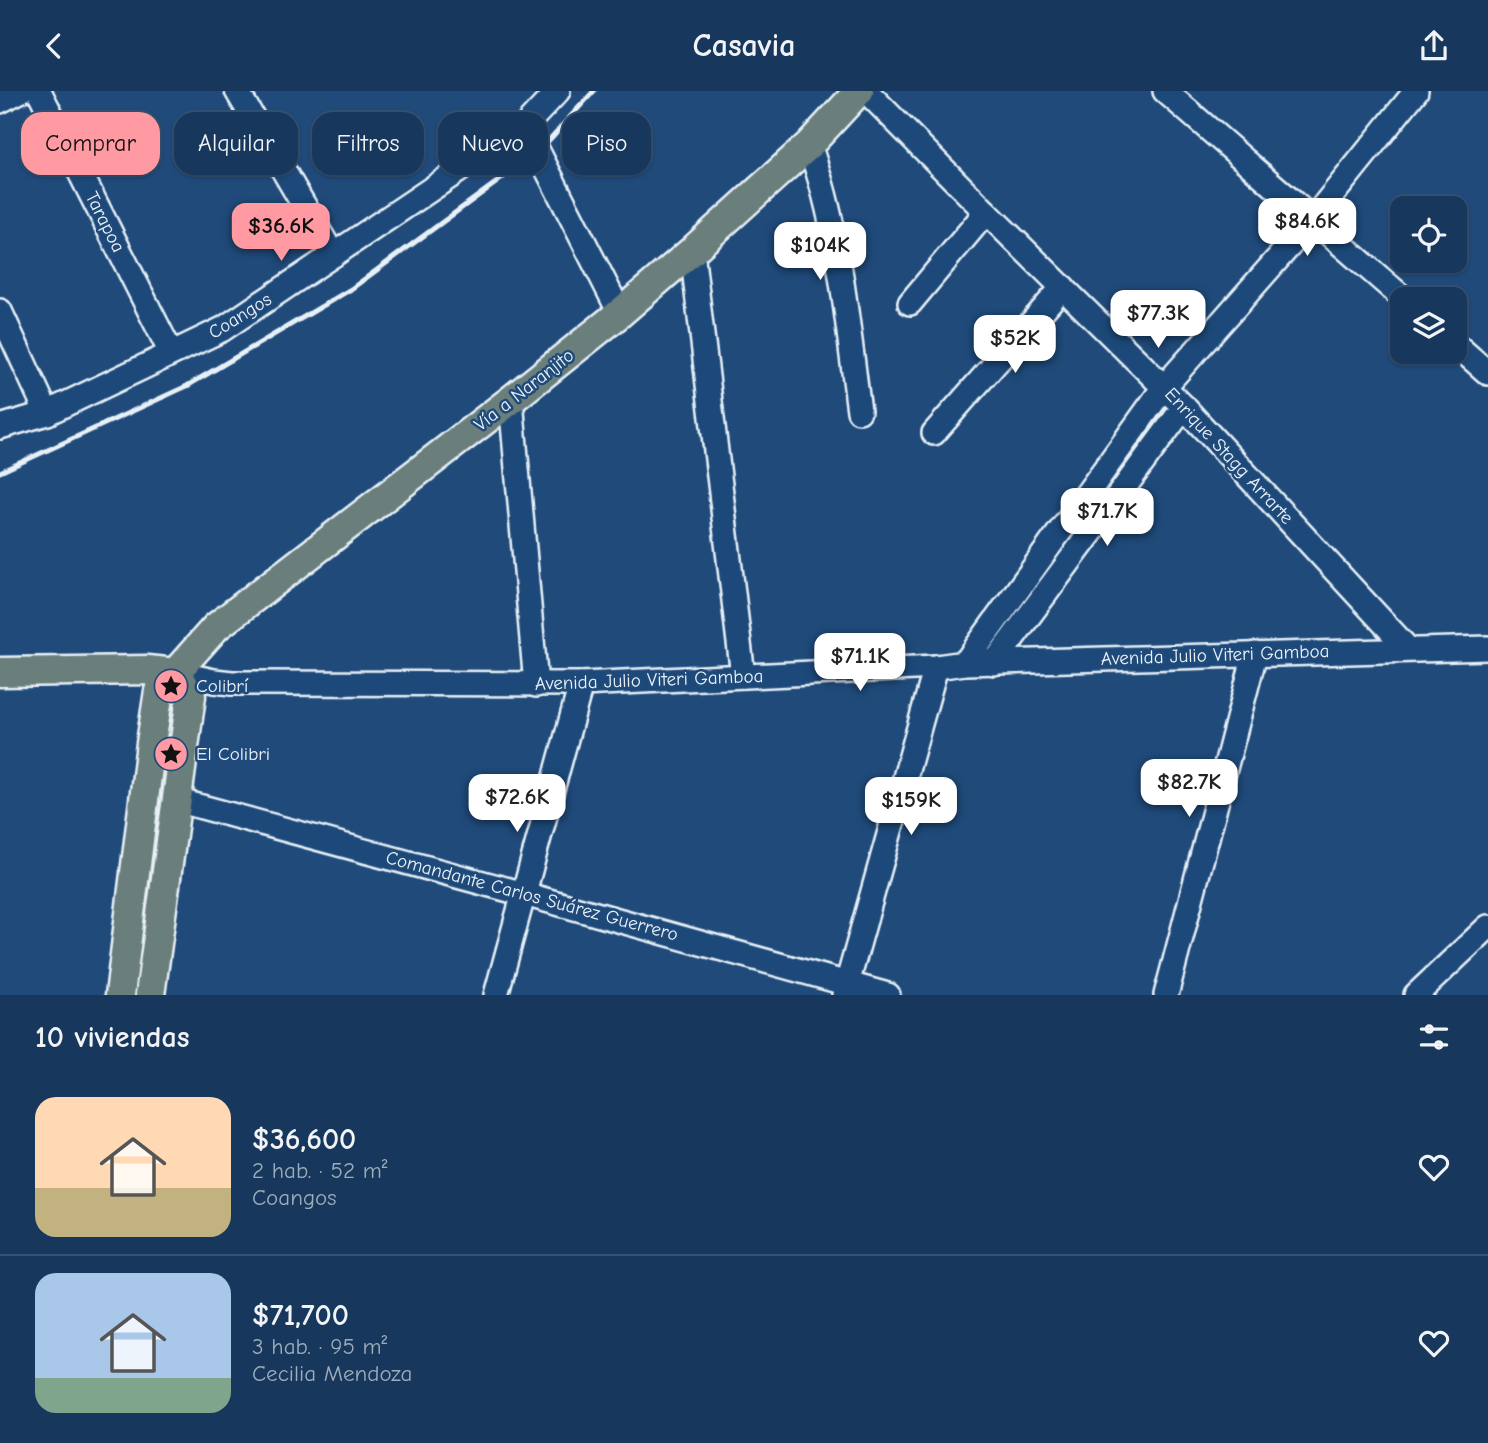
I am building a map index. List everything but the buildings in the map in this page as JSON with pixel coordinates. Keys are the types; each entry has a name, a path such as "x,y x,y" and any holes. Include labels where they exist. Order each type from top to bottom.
{"main road":[{"name":"Vía a Naranjito","path":"120,995 150,743 159,691 216,627 620,313 809,145 859,91"},
{"name":"Avenida Julio Viteri Gamboa","path":"0,672 147,670 176,673"},
{"path":"149,995 191,696 176,673"}],"street":[{"path":"0,101 20,91"},
{"name":"Tarapoa","path":"39,91 171,353"},
{"path":"237,91 333,255"},
{"name":"Coangos","path":"538,112 558,91"},
{"name":"Enrique Stagg Arrarte","path":"866,91 1184,407 1408,649"},
{"path":"1165,91 1390,287"},
{"path":"965,663 1164,387 1312,219 1416,91"},
{"path":"809,145 829,212 843,288 859,411"},
{"path":"548,171 620,313"},
{"name":"Coangos","path":"0,427 47,413 223,329 452,175"},
{"path":"910,303 986,212"},
{"path":"692,251 743,676"},
{"path":"934,433 1063,288"},
{"path":"0,311 47,413"},
{"path":"1467,354 1488,373"},
{"path":"511,400 536,685"},
{"path":"995,663 1184,407"},
{"name":"Avenida Julio Viteri Gamboa","path":"176,673 232,684 536,685 936,667 965,663 1488,648"},
{"path":"1166,995 1255,654"},
{"path":"846,989 936,667"},
{"path":"496,995 581,684"},
{"name":"Comandante Carlos Suárez Guerrero","path":"176,800 524,894 846,989 888,995"},
{"path":"1416,995 1488,927"}],"railway":[{"path":"0,472 187,386 351,289 538,152 594,91"}],"place":[{"name":"Colibrí","path":"171,686"},
{"name":"El Colibri","path":"171,754"}]}
